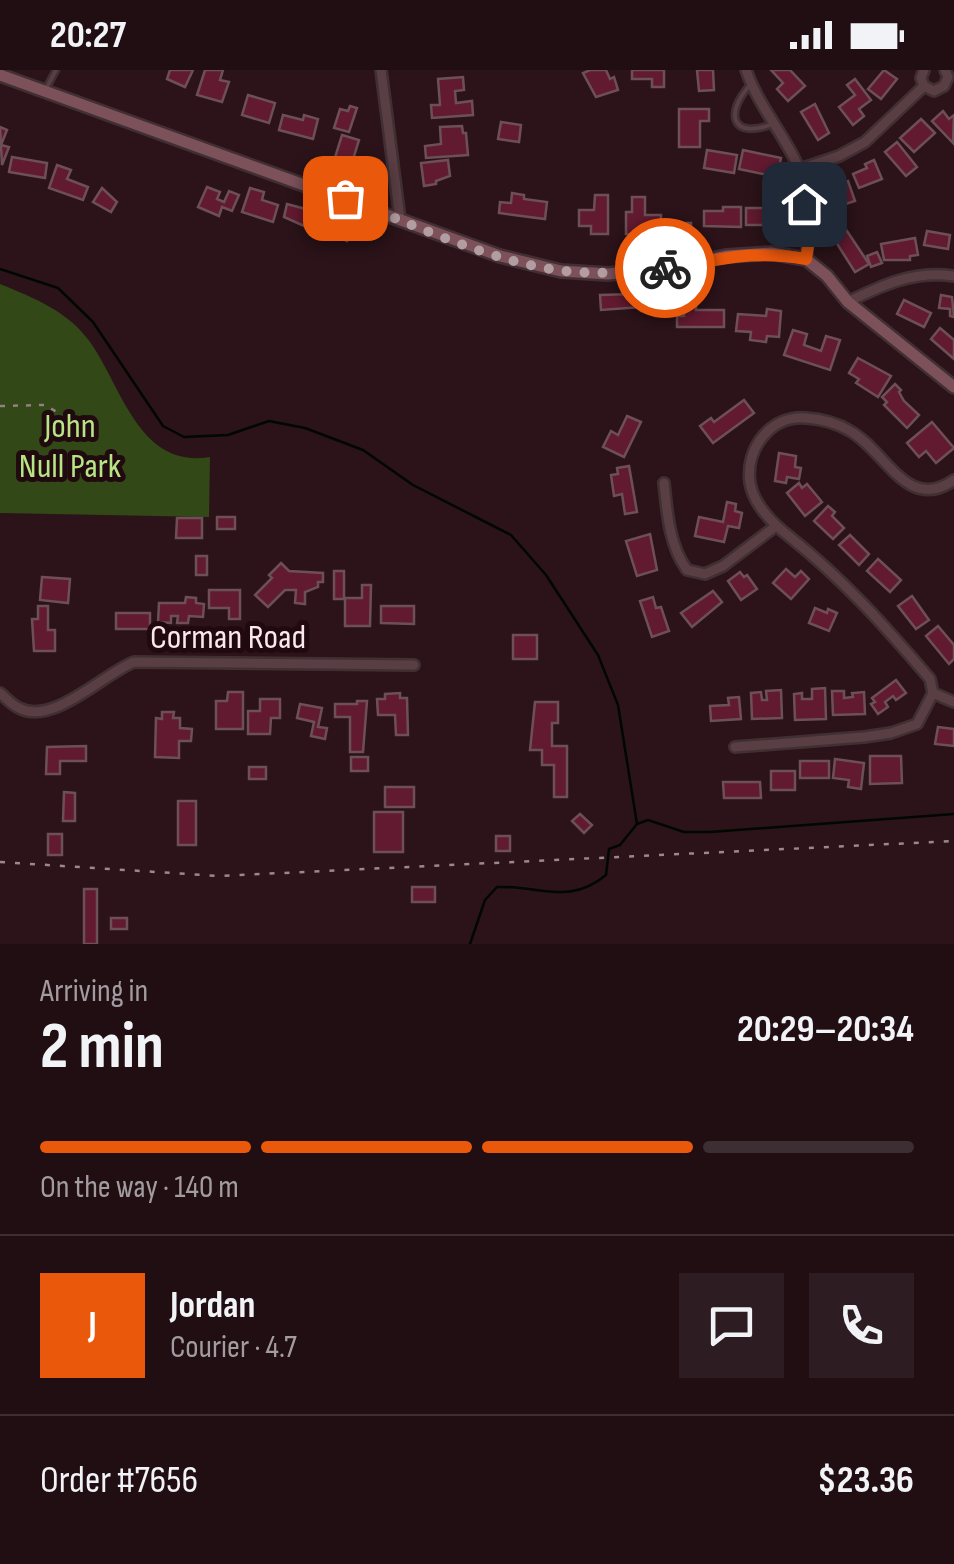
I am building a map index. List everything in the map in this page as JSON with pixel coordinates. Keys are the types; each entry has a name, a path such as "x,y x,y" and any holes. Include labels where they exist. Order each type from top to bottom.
{"street":[{"path":"382,70 400,219"},
{"path":"746,70 800,169 809,240 806,259"},
{"path":"924,70 924,86 934,91 944,86 948,77 945,70"},
{"path":"0,76 500,256 561,271 608,274 771,253 806,259 827,276 848,302 954,387"},
{"path":"800,169 865,142 924,86"},
{"path":"848,302 893,280 954,276"},
{"path":"735,747 891,732 917,724 933,693 930,678 856,593 776,526 758,503 750,472 760,438 778,421 813,418 851,431 885,460 903,482 920,491 939,491 954,480"},
{"path":"664,483 667,520 686,570 706,574 723,566 776,526"},
{"name":"Corman Road","path":"0,693 18,708 32,712 51,709 117,668 134,662 414,665"},
{"path":"933,693 954,702"}],"lane":[{"path":"44,91 56,70"},
{"path":"751,84 739,97 733,111 735,120 744,129 774,124"}],"path":[{"path":"0,406 44,405 63,415"}],"green space":[{"name":"John Null Park","path":"0,284 49,307 81,331 149,438 186,457 210,457 209,517 0,513"}],"building":[{"path":"170,70 193,70 185,87 167,79"},
{"path":"205,70 223,70 220,80 229,82 222,102 197,95"},
{"path":"606,70 610,79 614,77 618,90 596,97 583,73"},
{"path":"632,70 664,70 664,87 652,87 652,79 632,79"},
{"path":"697,70 713,70 714,90 699,91"},
{"path":"771,70 790,70 805,86 788,101 777,89 783,83"},
{"path":"884,70 897,79 881,99 868,89"},
{"path":"463,77 464,90 455,91 456,103 472,101 473,115 432,118 431,105 440,105 438,79"},
{"path":"855,79 871,100 859,109 864,116 853,125 839,107 855,95 847,85"},
{"path":"248,95 275,103 269,123 242,115"},
{"path":"815,104 829,133 818,140 801,112"},
{"path":"350,106 357,108 349,132 334,128 340,109 348,111"},
{"path":"679,109 709,109 709,121 700,121 700,147 679,147"},
{"path":"943,111 949,119 954,115 953,143 932,121"},
{"path":"283,115 318,119 313,139 279,130"},
{"path":"921,119 935,133 914,152 900,138"},
{"path":"501,122 521,125 519,142 498,139"},
{"path":"462,126 468,155 426,158 425,146 441,144 440,127"},
{"path":"0,127 7,130 1,145 9,147 2,165"},
{"path":"342,135 359,140 350,169 333,164"},
{"path":"897,142 917,167 906,176 885,152"},
{"path":"707,150 737,155 734,173 704,168"},
{"path":"743,150 781,158 777,177 739,169"},
{"path":"12,157 47,163 45,178 9,172"},
{"path":"448,160 450,176 424,186 421,163"},
{"path":"874,160 882,179 859,188 853,174"},
{"path":"57,165 71,170 67,179 88,187 83,200 49,188"},
{"path":"848,181 855,201 821,212 815,192"},
{"path":"207,187 220,192 217,199 224,202 229,191 239,195 232,211 222,207 219,216 198,207"},
{"path":"102,188 117,202 111,212 93,202"},
{"path":"250,188 264,192 262,200 278,205 273,222 242,212"},
{"path":"512,193 547,202 545,219 499,213 500,202 511,203"},
{"path":"595,195 608,195 608,234 591,234 591,226 579,226 579,210 594,210"},
{"path":"632,197 645,197 645,215 661,215 661,235 626,234 626,212 632,212"},
{"path":"767,199 780,199 775,225 746,225 746,208 767,208"},
{"path":"287,204 313,211 310,223 305,221 304,226 284,217"},
{"path":"723,207 741,207 741,227 704,226 704,211 723,211"},
{"path":"332,217 353,228 347,241 326,231"},
{"path":"667,223 691,223 691,238 667,237"},
{"path":"847,231 869,264 855,272 834,239"},
{"path":"927,231 950,235 948,249 924,245"},
{"path":"915,238 918,255 910,256 910,260 884,260 881,244"},
{"path":"877,252 882,263 871,267 867,256"},
{"path":"668,293 670,315 655,316 655,310 641,311 641,307 601,310 600,295"},
{"path":"941,295 952,297 954,317 950,316 950,309 939,308"},
{"path":"904,300 931,313 924,327 897,314"},
{"path":"684,305 696,305 696,310 724,310 724,327 677,327 677,316 684,316"},
{"path":"767,309 781,311 779,337 767,336 766,342 750,340 751,332 736,331 738,314 766,316"},
{"path":"940,328 954,340 954,359 931,339"},
{"path":"793,330 807,334 804,345 821,351 826,336 840,340 830,370 784,355"},
{"path":"858,358 891,376 878,397 856,383 859,379 849,373"},
{"path":"895,384 904,401 919,415 907,428 884,405 887,402 882,397"},
{"path":"744,400 754,413 713,443 700,426 711,418 714,422"},
{"path":"627,416 641,422 624,457 603,447 611,431 618,435"},
{"path":"932,422 954,448 936,463 926,451 919,457 907,443"},
{"path":"779,453 796,456 795,467 801,468 799,479 775,481"},
{"path":"629,466 637,512 625,514 622,494 614,496 611,475 618,474 617,468"},
{"path":"799,483 802,488 807,484 822,502 805,516 787,493"},
{"path":"727,502 736,504 735,511 742,513 739,528 728,526 724,542 695,536 699,517 723,522"},
{"path":"828,506 844,528 833,539 814,521"},
{"path":"217,517 235,517 235,529 217,529"},
{"path":"177,518 202,518 202,538 176,538"},
{"path":"650,534 657,570 637,576 626,541"},
{"path":"850,535 869,554 859,565 839,545"},
{"path":"196,556 207,556 207,575 196,575"},
{"path":"878,559 901,580 890,592 867,571"},
{"path":"281,563 289,571 323,573 323,582 305,592 305,604 295,603 296,590 285,590 268,607 255,595"},
{"path":"786,569 795,577 801,571 809,579 791,599 773,583"},
{"path":"334,571 344,571 344,599 334,599"},
{"path":"740,572 757,589 741,600 728,581"},
{"path":"42,577 70,579 68,603 40,600"},
{"path":"362,585 371,585 370,626 345,626 345,598 362,598"},
{"path":"209,590 240,590 240,619 229,619 229,608 209,608"},
{"path":"713,591 722,602 692,627 681,613"},
{"path":"912,596 929,620 916,629 898,606"},
{"path":"186,597 204,604 203,617 189,616 188,623 177,623 178,616 171,616 171,623 158,622 159,603 185,603"},
{"path":"653,597 669,631 652,637 640,601"},
{"path":"38,606 48,606 48,630 55,630 55,651 34,651 32,619 38,619"},
{"path":"381,606 414,606 414,624 381,623"},
{"path":"815,608 837,613 829,631 809,623"},
{"path":"116,613 150,613 150,629 116,629"},
{"path":"938,626 954,645 954,659 949,664 926,636"},
{"path":"513,635 537,635 537,659 513,659"},
{"path":"896,680 906,693 885,702 888,707 878,714 871,704 875,702 872,698"},
{"path":"825,688 826,719 795,720 794,694 802,693 802,699 812,699 812,689"},
{"path":"781,690 782,718 752,719 751,693 761,692 762,700 767,700 766,691"},
{"path":"832,691 844,691 844,698 864,692 865,714 833,715"},
{"path":"228,692 243,692 243,729 216,729 216,701 227,701"},
{"path":"400,693 400,698 407,698 408,735 396,735 395,715 378,715 377,699"},
{"path":"739,697 741,719 711,721 710,706 729,705 728,698"},
{"path":"260,699 280,699 280,718 271,718 270,734 248,734 248,711 260,711"},
{"path":"367,701 363,752 350,752 350,717 335,717 335,704"},
{"path":"535,702 558,702 558,723 552,723 552,746 567,746 567,797 554,797 554,765 542,765 542,750 530,750"},
{"path":"300,704 322,708 318,727 327,728 325,739 311,736 314,722 297,718"},
{"path":"162,712 174,712 173,718 180,718 180,728 192,729 191,741 179,741 179,758 155,757 156,718 162,719"},
{"path":"938,727 954,729 954,746 935,744"},
{"path":"86,746 86,761 60,761 60,774 46,774 47,747"},
{"path":"870,756 901,756 902,783 870,784"},
{"path":"351,757 368,757 368,771 351,771"},
{"path":"835,759 864,763 861,789 848,787 849,780 833,778"},
{"path":"800,761 829,761 829,778 800,778"},
{"path":"249,767 266,767 266,779 249,779"},
{"path":"771,771 795,771 795,790 771,790"},
{"path":"723,782 760,782 761,798 724,798"},
{"path":"385,787 414,787 414,807 385,807"},
{"path":"64,792 75,793 75,821 63,821"},
{"path":"178,801 196,801 196,845 178,845"},
{"path":"374,812 403,812 403,852 374,852"},
{"path":"580,814 592,825 584,833 572,821"},
{"path":"48,834 62,834 62,855 48,855"},
{"path":"496,836 510,836 510,851 496,851"},
{"path":"412,887 435,887 435,902 412,902"},
{"path":"84,889 97,889 97,944 84,944"},
{"path":"111,918 127,918 127,929 111,929"}],"waterway":[{"path":"0,269 58,288 93,322 163,426 184,437 228,435 269,421 305,428 363,450 413,485 511,535 546,575 598,655 618,705 637,824"},
{"path":"470,944 485,900 497,887 579,890 606,875 609,849 620,845 637,824 648,820 684,832 710,832 954,814"}],"railway":[{"path":"0,862 219,876 954,841"}],"way so far":[{"path":"345,198 500,256 561,271 608,274 665,268"}],"route":[{"path":"665,268 726,256 771,253 806,259 809,240 804,204"}]}
